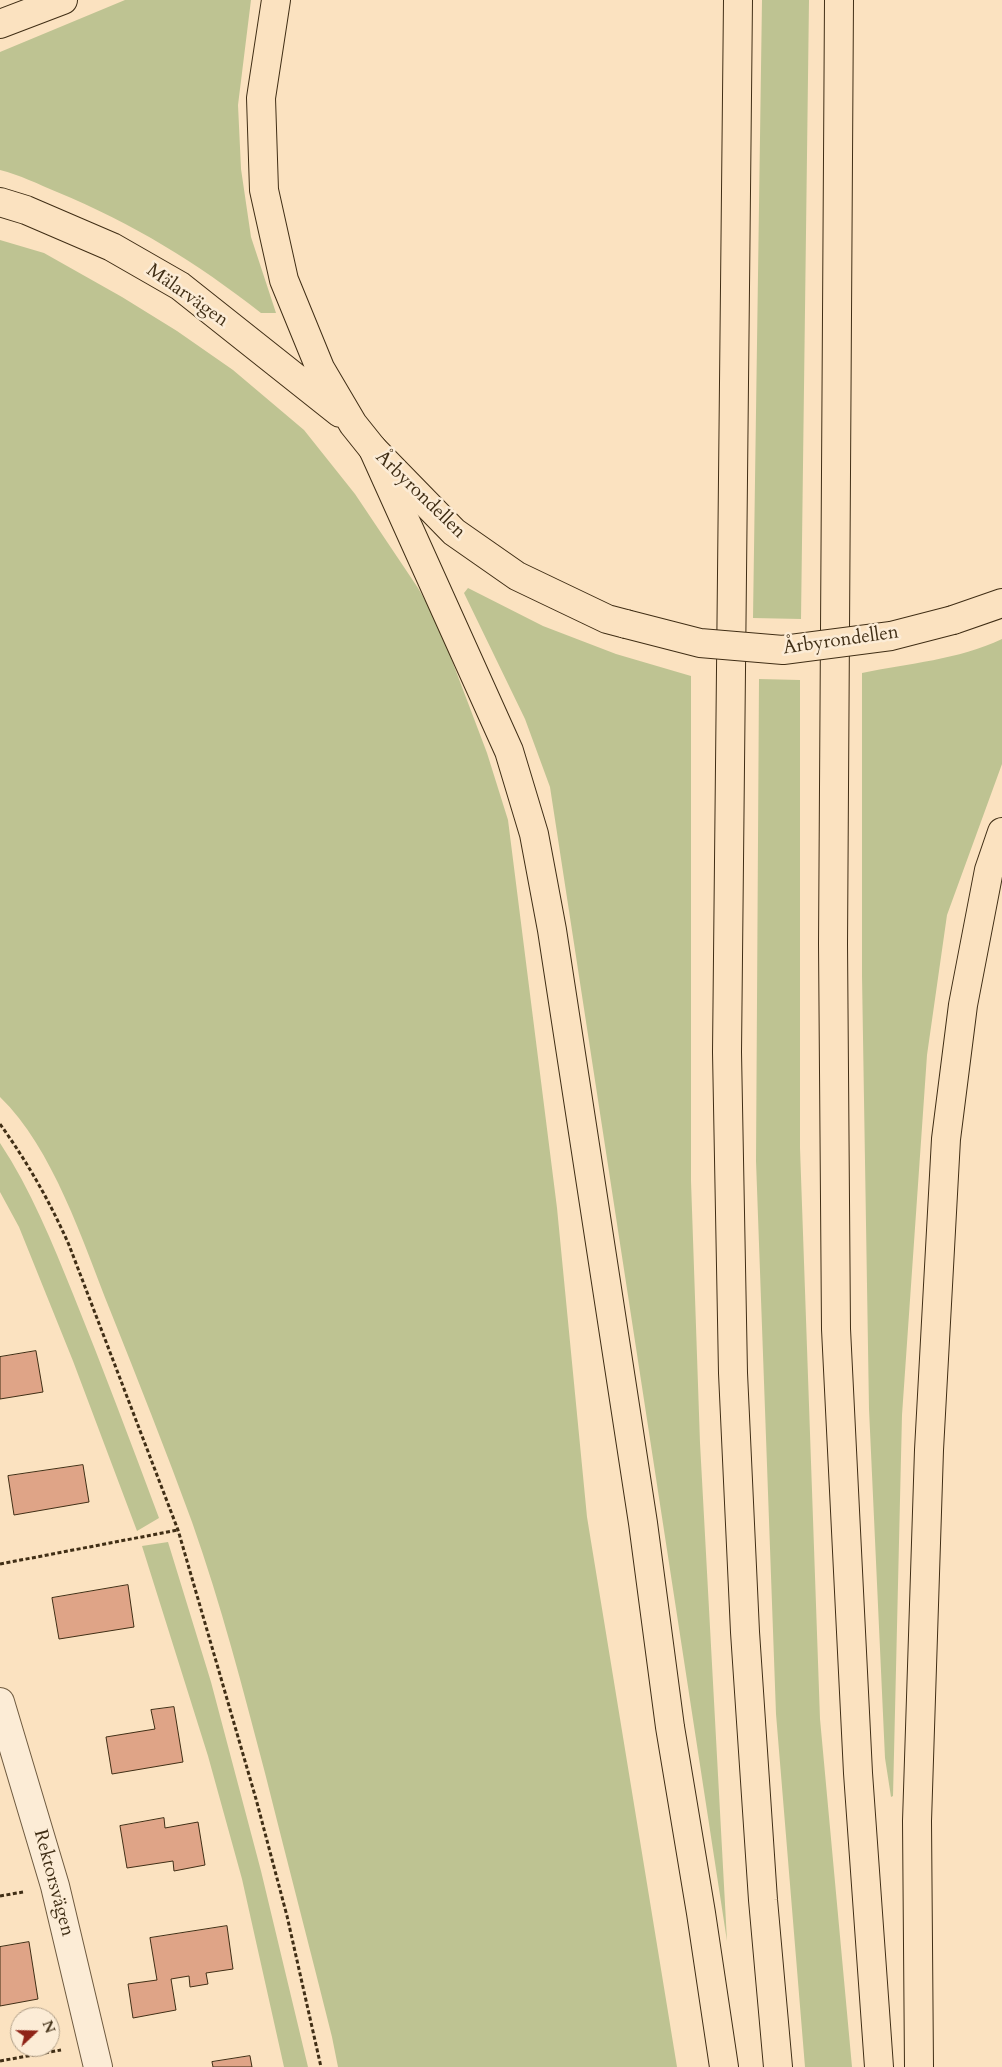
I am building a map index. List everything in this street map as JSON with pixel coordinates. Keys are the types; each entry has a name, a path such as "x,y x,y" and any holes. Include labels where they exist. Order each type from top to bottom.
{"main road":[{"path":"0,24 63,0"},
{"name":"Årbyrondellen","path":"276,0 261,98 264,190 284,280 320,368 353,424 373,449 454,532 517,576 607,619 700,643 783,650 891,636 953,620 1002,603"},
{"path":"738,0 727,1052 733,1373 745,1642 763,1900 778,2067"},
{"path":"839,0 833,943 836,1329 858,1773 879,2067"},
{"name":"Mälarvägen","path":"0,202 26,210 112,247 180,286 268,354 353,424"},
{"path":"373,449 509,751 534,834 552,930 642,1523 670,1727 724,2067"},
{"path":"919,2067 916,1822 929,1450 946,1139 963,1005 989,870 1002,832"}],"street":[{"name":"Rektorsvägen","path":"0,1702 55,1886 95,2055"}],"path":[{"path":"0,1124 36,1177 53,1209 178,1530 256,1799 287,1916 321,2067"},
{"path":"0,1564 178,1530"},
{"path":"0,2061 95,2055"}],"green space":[{"path":"125,0 251,0 238,105 241,169 251,237 276,313 261,313 213,277 164,245 112,217 15,174 0,170 0,52"},
{"path":"762,0 809,0 801,619 753,618"},
{"path":"0,240 44,253 122,297 177,331 233,370 304,430 355,494 418,588 437,621 487,753 508,820 557,1208 587,1517 677,2067 338,2067 265,1773 203,1553 65,1197 36,1142 19,1118 0,1097"},
{"path":"468,588 543,626 616,654 691,676 691,1181 700,1443 727,1941 550,787 525,719 464,593"},
{"path":"1002,639 1002,764 947,915 927,1055 902,1415 893,1796 891,1797 885,1758 869,1409 862,976 862,673 968,652"},
{"path":"759,679 800,680 800,1148 820,1719 852,2067 805,2067 776,1714 756,1161"},
{"path":"0,1143 22,1179 57,1255 159,1518 137,1531 73,1361 19,1227 0,1192"},
{"path":"168,1542 211,1682 261,1871 308,2067 284,2067 242,1879 208,1756 142,1546"}],"building":[{"path":"36,1351 43,1392 0,1399 0,1357"},
{"path":"83,1465 89,1502 14,1515 8,1476"},
{"path":"128,1585 134,1627 59,1639 52,1598"},
{"path":"174,1707 183,1762 112,1774 106,1737 155,1729 151,1710"},
{"path":"164,1818 165,1828 198,1822 205,1865 174,1871 173,1861 127,1868 120,1826"},
{"path":"227,1926 233,1969 206,1973 208,1984 190,1987 189,1976 171,1979 176,2010 133,2018 128,1984 157,1980 150,1938"},
{"path":"29,1942 38,1999 0,2006 0,1947"},
{"path":"250,2056 252,2067 213,2067 212,2062"}]}
